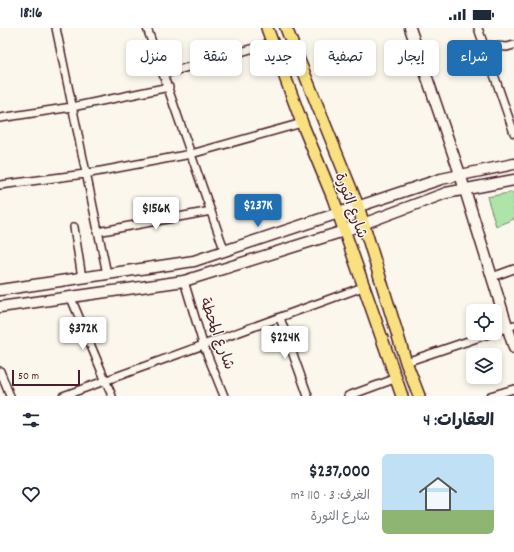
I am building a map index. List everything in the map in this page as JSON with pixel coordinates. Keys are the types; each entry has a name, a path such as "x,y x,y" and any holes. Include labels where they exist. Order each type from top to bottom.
{"main road":[{"name":"شارع الثورة","path":"267,28 271,40"},
{"name":"شارع الثورة","path":"286,28 358,206 406,362 419,396"},
{"path":"410,28 465,189 492,277 511,326 514,348"},
{"name":"شارع الثورة","path":"284,76 338,212 402,396"},
{"path":"0,290 162,267 194,261 338,212 460,174 514,164"},
{"path":"0,307 184,281 364,224 436,196 514,180"}],"street":[{"path":"56,28 97,232 107,274"},
{"path":"147,28 151,40"},
{"path":"478,28 482,40"},
{"path":"502,47 514,45"},
{"path":"182,69 250,49"},
{"path":"165,76 224,252"},
{"path":"495,76 514,133"},
{"path":"0,118 72,107 169,87"},
{"path":"0,185 85,174 191,154 302,123"},
{"path":"97,232 210,211"},
{"path":"74,227 82,278"},
{"path":"492,277 514,269"},
{"name":"شارع المحطة","path":"184,281 204,344 224,396"},
{"path":"63,396 204,344 280,318 363,286"},
{"path":"71,298 112,396"},
{"path":"280,318 308,396"},
{"path":"406,362 471,340"},
{"path":"0,371 10,396"},
{"path":"348,396 396,378"},
{"path":"490,396 514,389"}],"green space":[{"path":"514,192 514,219 496,226 487,197"}]}
